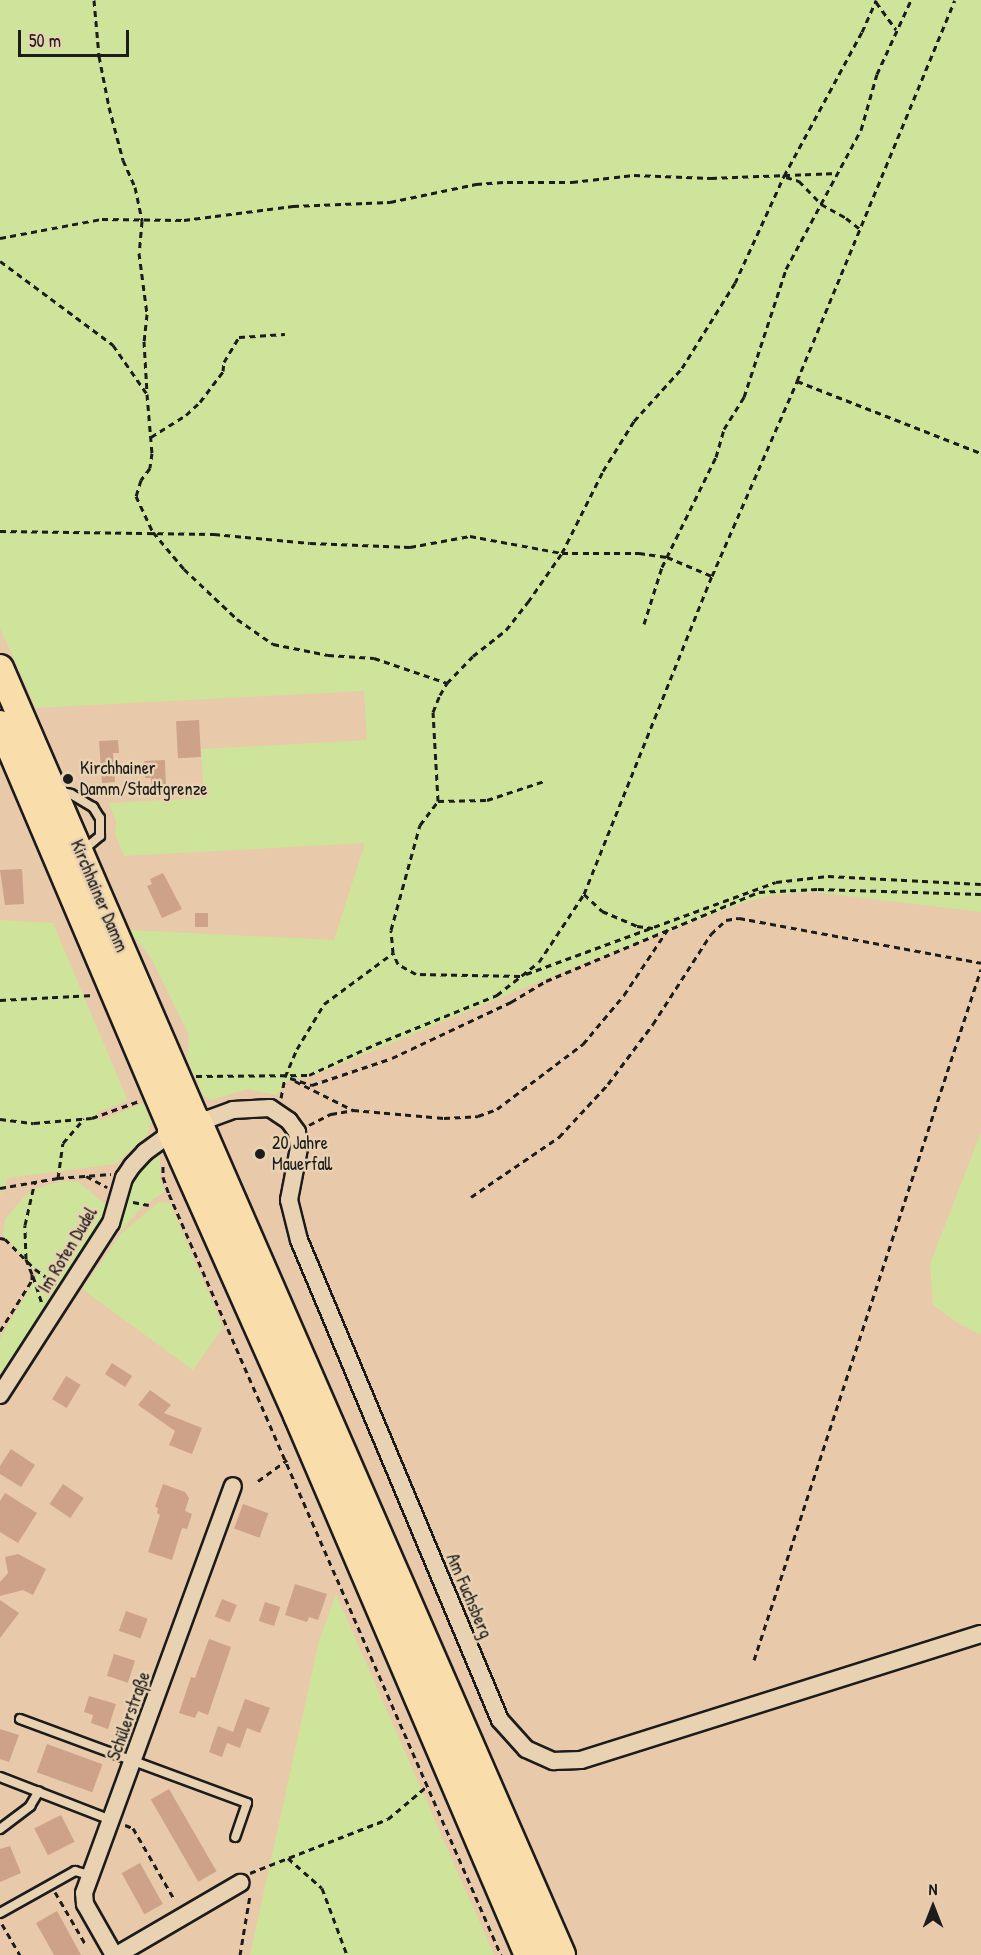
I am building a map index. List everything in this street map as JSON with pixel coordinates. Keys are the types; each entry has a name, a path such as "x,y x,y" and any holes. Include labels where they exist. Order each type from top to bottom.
{"highway":[{"path":"185,1128 299,1415 530,1955"},
{"path":"185,1128 560,1955"}],"main road":[{"name":"Kirchhainer Damm","path":"0,668 52,789 70,857 151,1101 185,1128"},
{"name":"Kirchhainer Damm","path":"0,724 70,857 185,1128"}],"street":[{"path":"185,1128 233,1110 270,1108 279,1113 297,1132"},
{"name":"Im Roten Dudel","path":"0,1395 111,1223 124,1178 145,1152 185,1128"},
{"name":"Am Fuchsberg","path":"297,1132 299,1148 290,1200 299,1240 500,1720 526,1749 553,1761 581,1760 981,1634"},
{"name":"Schülerstraße","path":"115,1955 85,1904 84,1893 233,1486"},
{"path":"115,1955 240,1883"}],"lane":[{"path":"20,1719 247,1803 235,1837"},
{"path":"0,1777 111,1820"},
{"path":"0,1829 30,1806 39,1791"},
{"path":"0,1913 75,1871 89,1875"}],"path":[{"path":"94,0 99,56 109,106 123,160 133,179 142,221 140,253 147,314 144,341 151,437 150,468 141,480 135,496 153,532 184,569 237,619 273,644 328,655 374,658 447,683"},
{"path":"644,624 667,556 716,457 724,429 744,397 786,269 861,130 877,74 911,0"},
{"path":"195,1077 309,1075 375,1044 497,995 539,962 584,894 712,576 797,381 955,0"},
{"path":"897,30 876,1 862,32 784,176 735,283 682,368 634,421 619,444 562,553 506,630 473,656 447,683 433,712 438,801 420,825 398,898 391,930 393,953 398,964 416,974 521,976 655,928 753,888 776,882 828,876 981,884"},
{"path":"0,238 102,219 142,221 195,219 293,206 390,202 476,184 572,182 634,175 711,178 838,173"},
{"path":"784,176 799,181 822,204 846,218 860,230"},
{"path":"0,261 113,345 147,394"},
{"path":"151,437 186,415 200,402 223,371 224,362 239,337 285,334"},
{"path":"797,381 981,453"},
{"path":"0,531 153,532 410,547 470,536 562,553 639,553 667,556 712,576"},
{"path":"438,801 487,800 544,781"},
{"path":"285,1077 312,1084 392,1058 502,1006 546,981 759,892 818,889 981,894"},
{"path":"584,894 602,911 637,926 655,928"},
{"path":"471,1197 559,1137 608,1084 653,1024 711,934 726,920 739,918 981,963"},
{"path":"297,1132 331,1114 353,1110 444,1118 478,1116 497,1109 583,1044 624,995 668,929"},
{"path":"279,1113 285,1077 297,1049 324,1004 393,953"},
{"path":"754,1659 981,969"},
{"path":"0,1000 94,995"},
{"path":"285,1077 353,1110"},
{"path":"0,1119 34,1123 84,1118 151,1101"},
{"path":"58,1178 63,1143 84,1118"},
{"path":"0,1188 58,1178 109,1174 124,1178"},
{"path":"36,1181 25,1225 26,1259 47,1323"},
{"path":"169,1194 501,1955"},
{"path":"0,1233 35,1269 69,1290"},
{"path":"0,1238 5,1239"},
{"path":"0,1331 27,1287 32,1274"},
{"path":"258,1481 287,1460"},
{"path":"240,1955 250,1896 240,1883 246,1874 388,1819 428,1786"},
{"path":"111,1820 133,1828 173,1897"},
{"path":"288,1858 322,1888 347,1955"},
{"path":"51,1885 86,1945"},
{"path":"0,1920 20,1955"}],"green space":[{"path":"0,0 981,0 981,912 813,892 773,895 745,902 584,963 310,1077 287,1081 277,1095 248,1089 212,1100 203,1095 187,1058 189,1035 151,958 129,930 334,940 365,843 124,856 115,834 116,822 109,803 204,798 201,749 367,740 364,691 36,708 0,628"},
{"path":"0,920 53,923 128,1101 97,1112 100,1121 143,1103 151,1121 147,1135 116,1164 8,1178 0,1195"},
{"path":"981,1132 981,1334 959,1324 933,1305 930,1264"},
{"path":"160,1154 160,1179 165,1191 142,1207 120,1232 130,1189 137,1175"},
{"path":"62,1181 79,1182 108,1207 103,1221 0,1376 0,1339 38,1274 3,1235 5,1219 34,1189"},
{"path":"159,1202 170,1203 223,1327 193,1370 82,1289 121,1234"},
{"path":"336,1594 494,1955 250,1955 319,1641"}],"building":[{"path":"199,720 201,757 178,758 176,721"},
{"path":"118,740 119,753 113,753 115,782 102,783 99,741"},
{"path":"165,760 166,791 152,792 151,778 145,778 144,761"},
{"path":"22,869 24,904 5,905 0,870"},
{"path":"163,873 182,909 162,918 147,886 152,884 150,879"},
{"path":"195,913 208,913 208,927 195,927"},
{"path":"112,1363 132,1376 125,1387 105,1374"},
{"path":"66,1376 81,1385 67,1408 52,1399"},
{"path":"150,1390 171,1405 164,1413 202,1428 192,1454 169,1445 175,1431 138,1405"},
{"path":"11,1449 35,1465 21,1487 0,1474 0,1466"},
{"path":"63,1484 84,1498 70,1518 50,1504"},
{"path":"163,1484 185,1492 189,1498 185,1511 192,1514 187,1529 182,1528 172,1560 148,1552 160,1515 157,1513 158,1508 155,1507"},
{"path":"5,1493 37,1513 18,1543 0,1532 0,1501"},
{"path":"243,1504 268,1513 259,1538 234,1528"},
{"path":"18,1554 46,1569 33,1595 23,1590 0,1596 0,1582 8,1573 5,1557"},
{"path":"295,1584 327,1594 318,1620 309,1617 307,1622 285,1615"},
{"path":"222,1599 237,1605 230,1623 215,1617"},
{"path":"0,1600 19,1613 0,1638"},
{"path":"265,1602 280,1607 274,1626 259,1621"},
{"path":"126,1611 148,1619 140,1639 119,1631"},
{"path":"209,1639 231,1647 208,1715 198,1711 195,1718 179,1713 191,1677 195,1678"},
{"path":"114,1654 135,1661 128,1683 107,1676"},
{"path":"89,1696 116,1704 108,1729 91,1723 93,1715 84,1712"},
{"path":"245,1699 270,1708 260,1733 247,1728 240,1748 227,1743 222,1757 209,1752 218,1726 233,1732"},
{"path":"0,1729 19,1735 9,1762 0,1759"},
{"path":"47,1744 102,1764 92,1792 37,1772"},
{"path":"169,1789 216,1871 198,1882 151,1799"},
{"path":"61,1815 75,1842 48,1855 34,1829"},
{"path":"10,1846 21,1873 0,1882 0,1849"},
{"path":"140,1863 163,1904 144,1914 122,1873"},
{"path":"57,1911 81,1955 54,1955 36,1923"}],"place":[{"name":"Kirchhainer Damm/Stadtgrenze","path":"68,779"},
{"name":"20 Jahre Mauerfall","path":"260,1154"}]}
